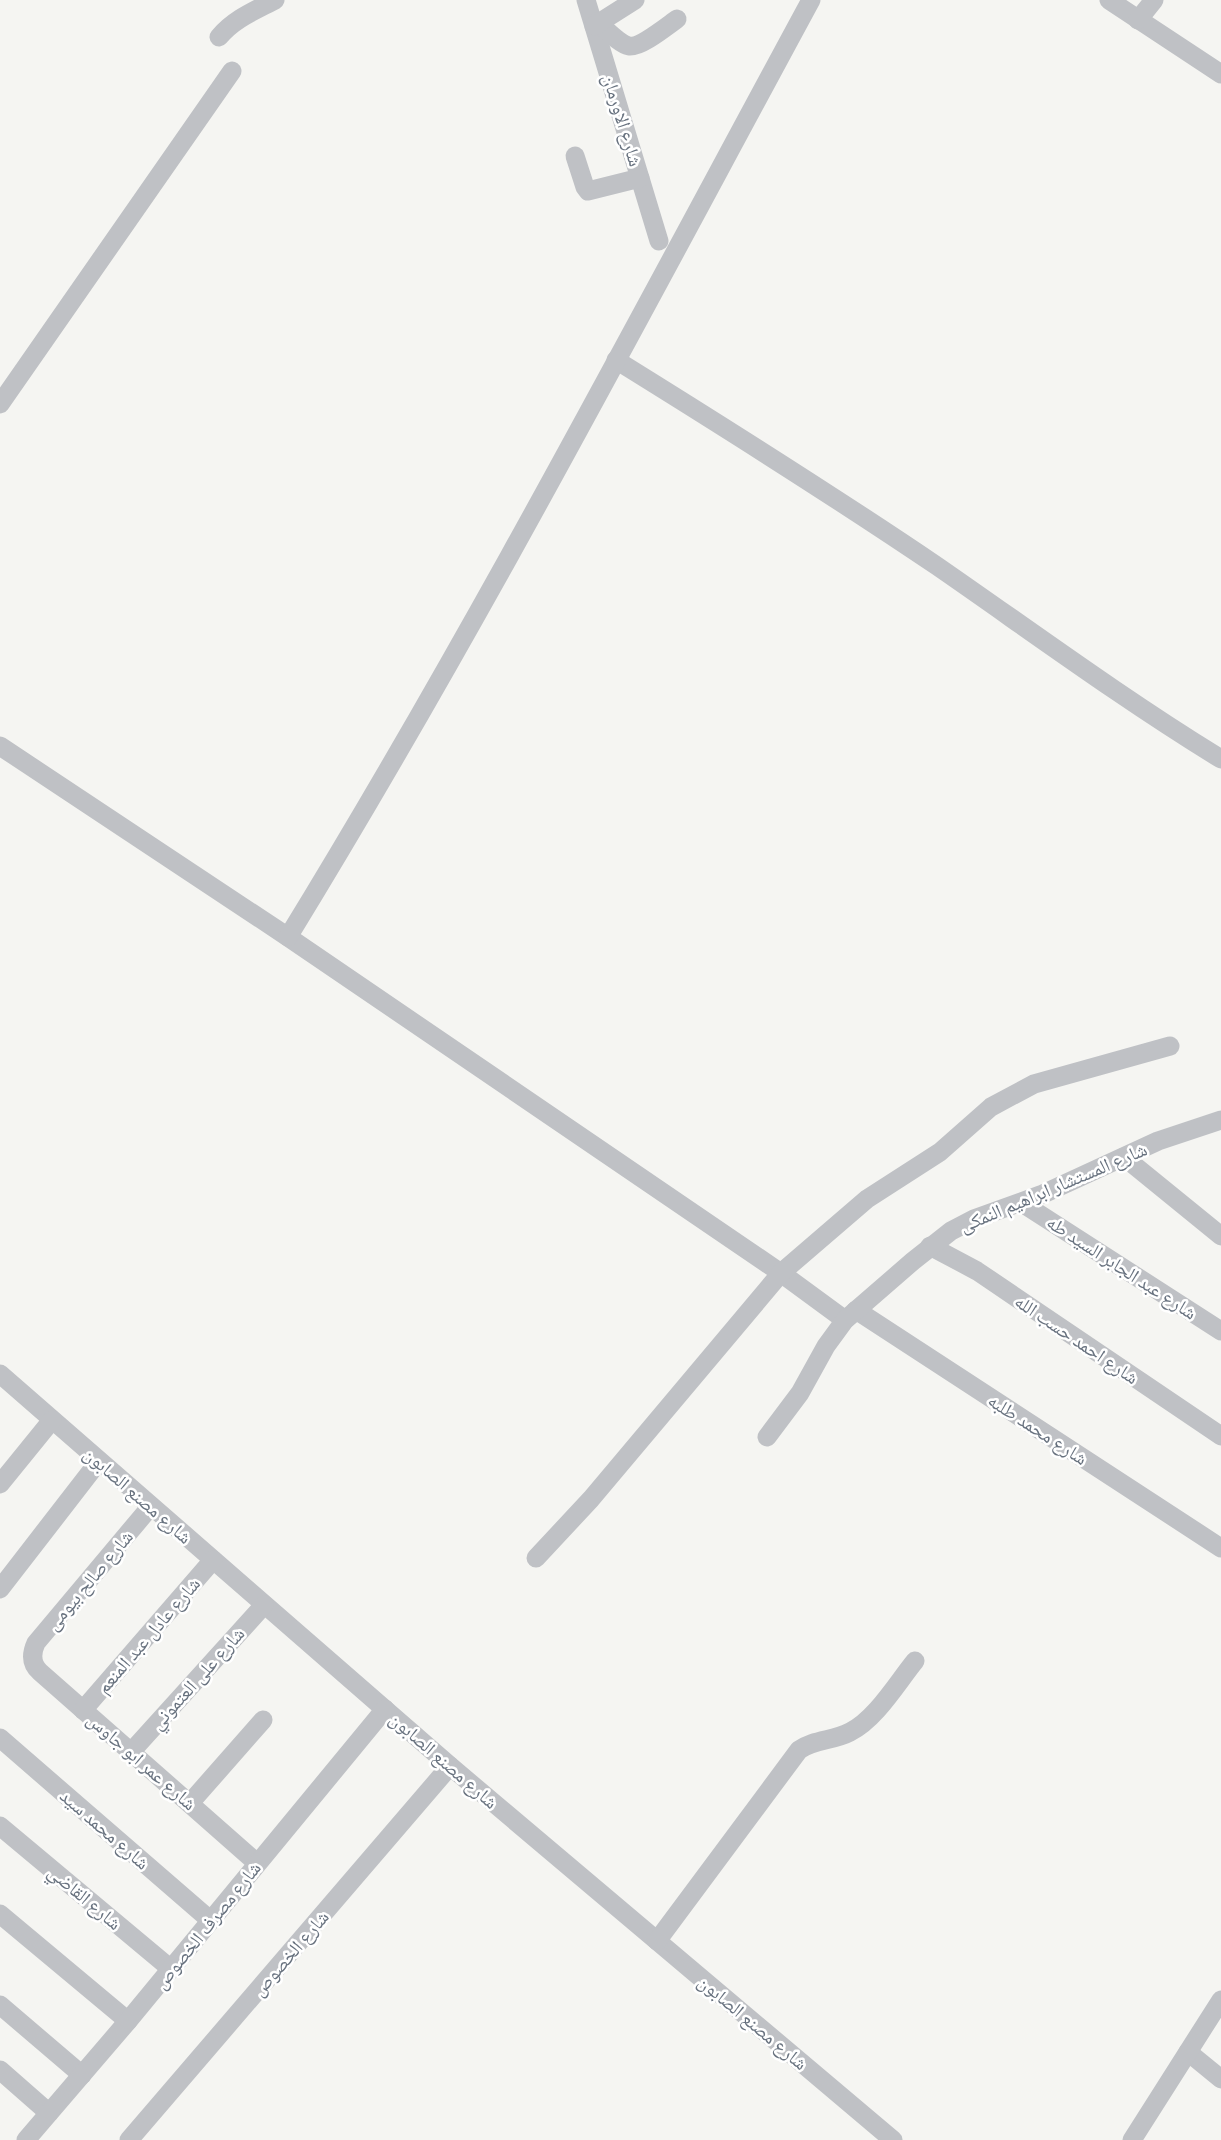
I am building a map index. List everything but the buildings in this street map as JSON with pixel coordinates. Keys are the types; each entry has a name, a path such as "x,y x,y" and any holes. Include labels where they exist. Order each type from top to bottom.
{"street":[{"path":"219,37 228,27 242,17 275,0"},
{"name":"شارع الاورمان","path":"586,0 596,24 659,241"},
{"path":"635,0 596,24 630,46 642,42 677,19"},
{"path":"288,937 366,810 616,360 811,0"},
{"path":"1109,0 1138,20 1218,66"},
{"path":"1138,20 1154,0"},
{"path":"0,404 232,71"},
{"path":"574,156 588,191 640,178"},
{"path":"616,360 717,423 937,566 997,610 1163,723 1221,759"},
{"name":"شارع محمد طلبه","path":"0,746 288,937 822,1303 850,1315 1221,1548"},
{"path":"536,1558 591,1499 785,1276 867,1199 940,1152 975,1120 1008,1096 1034,1084 1170,1046"},
{"name":"شارع المستشار ابراهيم النمكى","path":"768,1437 800,1393 826,1346 850,1315 930,1246 951,1231 974,1219 1022,1203 1158,1141 1221,1120"},
{"path":"1124,1157 1221,1236"},
{"name":"شارع عبد الجابر السيد طه","path":"1022,1203 1221,1331"},
{"name":"شارع احمد حسب الله","path":"930,1246 977,1271 1221,1436"},
{"name":"شارع مصنع الصابون","path":"0,1374 446,1762 893,2140"},
{"path":"0,1484 52,1420"},
{"path":"0,1589 99,1461"},
{"name":"شارع صالح بيومى","path":"32,1656 33,1649 40,1639 151,1506"},
{"name":"شارع عادل عبد المنعم","path":"84,1710 213,1560"},
{"name":"شارع على العتموني","path":"131,1752 264,1605"},
{"name":"شارع عمر ابو جاوس","path":"32,1656 36,1668 40,1672 258,1863"},
{"path":"658,1941 798,1750 807,1744 846,1734 858,1728 869,1719 915,1660"},
{"name":"شارع مصرف الخصوص","path":"26,2140 128,2021 258,1863 392,1715"},
{"path":"190,1803 263,1720"},
{"name":"شارع محمد سيد","path":"0,1738 210,1920"},
{"name":"شارع الخصوص","path":"129,2140 446,1762"},
{"name":"شارع القاضي","path":"0,1826 171,1969"},
{"path":"0,1914 128,2021"},
{"path":"1132,2140 1221,2000"},
{"path":"0,2005 82,2075"},
{"path":"1188,2052 1221,2079"},
{"path":"0,2070 49,2113"}]}
